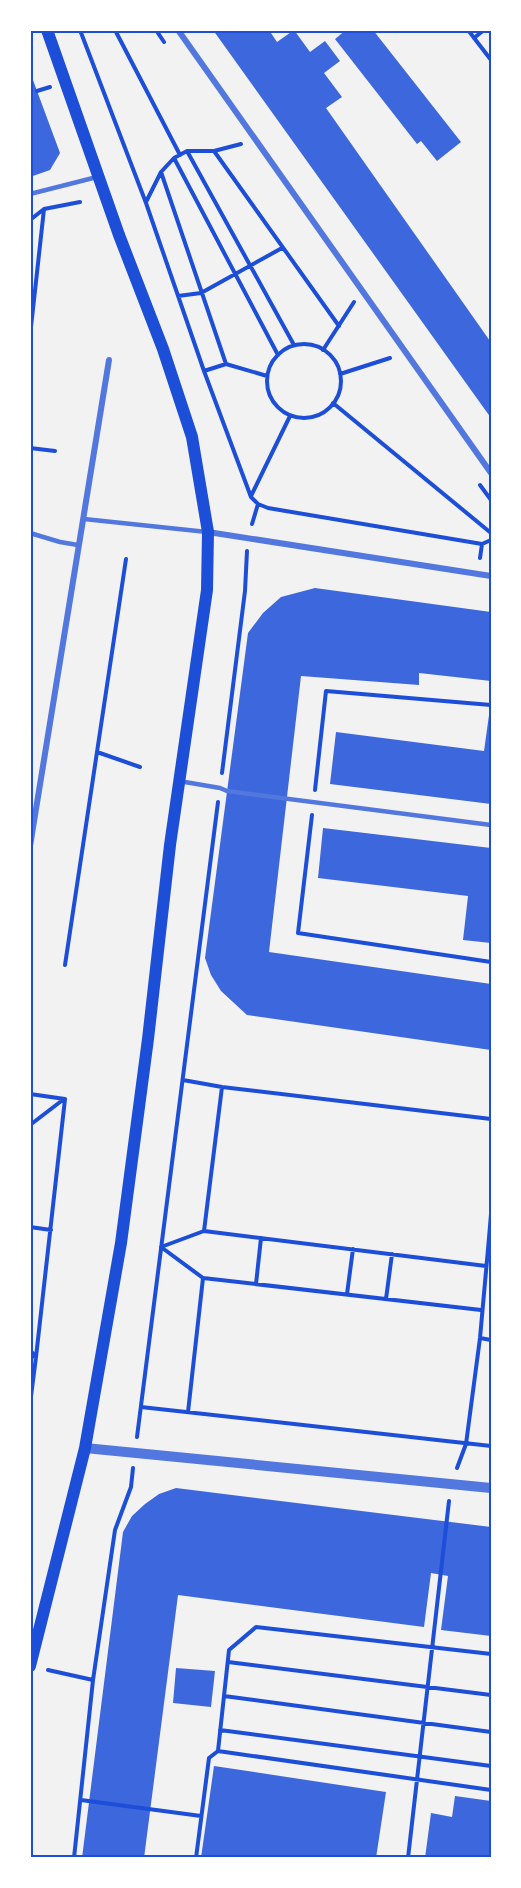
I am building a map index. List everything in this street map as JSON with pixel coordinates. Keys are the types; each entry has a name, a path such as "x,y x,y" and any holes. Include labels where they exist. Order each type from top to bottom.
{"main road":[{"path":"35,1667 85,1448 121,1243 148,1040 170,845 207,590 208,532 192,437 163,349 47,30"}],"street":[{"path":"178,30 491,474"},
{"path":"30,846 109,360"},
{"path":"208,532 491,576"},
{"path":"85,1448 491,1488"}],"lane":[{"path":"30,194 99,177"},
{"path":"84,519 208,532"},
{"path":"30,532 60,542 78,545"},
{"path":"179,781 227,791 491,825"}],"path":[{"path":"80,30 146,202 204,371 251,497 258,504 268,508 482,544 491,540"},
{"path":"115,30 180,155"},
{"path":"468,30 491,60"},
{"path":"474,38 484,30"},
{"path":"146,202 161,172 174,158 187,151 214,151 238,146"},
{"path":"187,151 294,345"},
{"path":"214,151 339,326"},
{"path":"174,158 278,355"},
{"path":"161,172 226,364"},
{"path":"30,220 44,209 80,202"},
{"path":"30,336 44,209"},
{"path":"178,296 201,293 282,248"},
{"path":"323,350 352,304 364,293"},
{"path":"294,345 307,345 323,350 333,359 340,374 339,390 333,404 327,410 312,417 290,416 279,409 269,393 267,376 278,355 294,345"},
{"path":"340,374 390,358 403,350"},
{"path":"204,371 226,364 267,376"},
{"path":"333,404 491,533"},
{"path":"251,497 290,416"},
{"path":"30,448 55,451"},
{"path":"65,965 126,559"},
{"path":"326,691 491,705"},
{"path":"97,752 140,767"},
{"path":"298,933 491,962"},
{"path":"183,1080 222,1087 491,1119"},
{"path":"204,1231 222,1087"},
{"path":"30,1094 65,1099"},
{"path":"30,1125 65,1099"},
{"path":"30,1404 65,1099"},
{"path":"408,1858 451,1484 466,1444 480,1338 491,1214"},
{"path":"30,1227 51,1230"},
{"path":"481,1310 203,1278 161,1247 204,1231 486,1266"},
{"path":"256,1284 261,1238"},
{"path":"347,1294 352,1249"},
{"path":"386,1299 392,1254"},
{"path":"188,1412 203,1278"},
{"path":"480,1338 491,1340"},
{"path":"30,1350 36,1357"},
{"path":"30,1356 36,1357"},
{"path":"30,1362 36,1357"},
{"path":"141,1407 491,1446"},
{"path":"218,1751 229,1650 256,1627 491,1654"},
{"path":"228,1662 491,1695"},
{"path":"35,1667 93,1680"},
{"path":"224,1696 491,1732"},
{"path":"220,1730 491,1766"},
{"path":"196,1858 209,1758 218,1751 491,1790"},
{"path":"81,1800 201,1816"}],"building":[{"path":"213,30 269,30 277,42 294,30 310,52 325,41 340,61 324,73 342,97 326,108 491,340 491,418"},
{"path":"346,30 373,30 461,142 437,161 421,141 417,144 335,39"},
{"path":"30,72 60,153 50,170 30,177"},
{"path":"315,588 491,612 491,681 419,673 419,685 301,676 269,952 491,984 491,1050 247,1015 221,991 211,975 205,958 248,633 263,613 281,597"},
{"path":"490,708 491,804 330,784 336,732 484,751"},
{"path":"323,828 491,848 491,943 463,940 468,896 318,878"},
{"path":"176,1488 491,1527 491,1636 441,1630 448,1576 431,1573 424,1627 178,1595 144,1858 82,1858 123,1532 132,1516 145,1504 159,1494"},
{"path":"176,1668 215,1671 211,1707 173,1703"},
{"path":"214,1766 386,1792 376,1858 201,1858"},
{"path":"455,1796 491,1801 491,1858 425,1858 431,1813 452,1817"}]}
